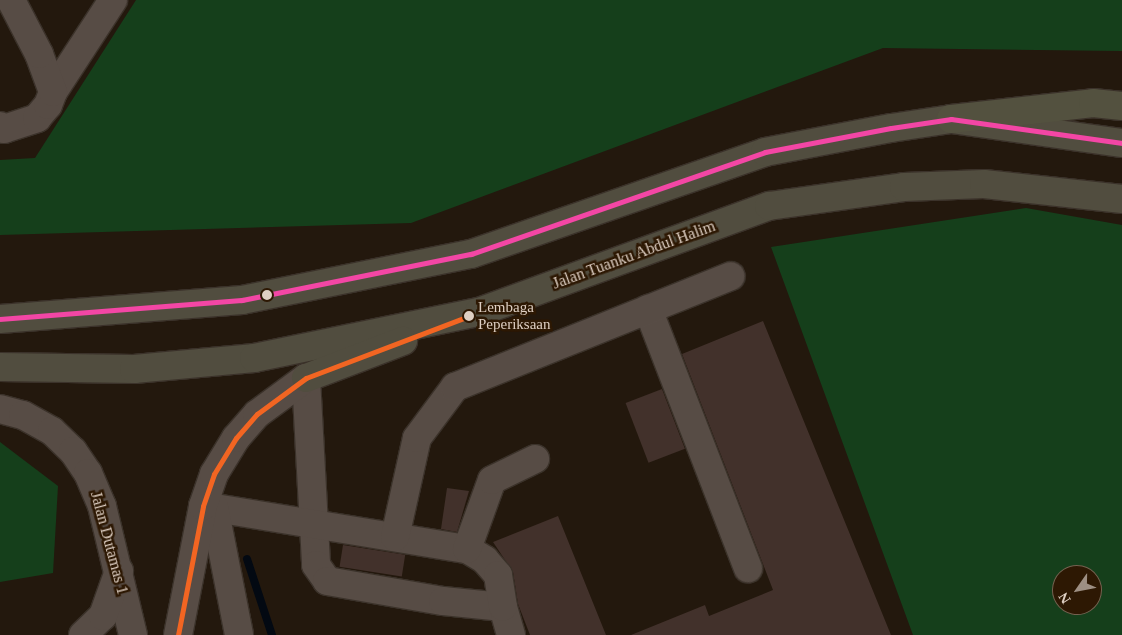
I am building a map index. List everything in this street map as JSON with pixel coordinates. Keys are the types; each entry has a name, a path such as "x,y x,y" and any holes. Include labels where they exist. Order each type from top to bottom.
{"highway":[{"path":"951,119 1094,103 1122,106"}],"main road":[{"path":"0,318 242,300 472,254 765,152 951,119 1122,143"},
{"name":"Jalan Tuanku Abdul Halim","path":"0,367 134,369 254,358 479,312 769,206 904,187 984,184 1122,199"},
{"path":"306,378 479,312"}],"street":[{"path":"11,0 39,54 53,92"},
{"path":"1,129 37,118 48,105 53,92 113,0"},
{"path":"395,537 417,438 455,387 730,276"},
{"path":"648,309 748,568"},
{"path":"178,635 214,474 236,438 257,414 306,378"},
{"path":"306,378 316,566 327,581 444,601 503,607"},
{"name":"Jalan Dutamas 1","path":"0,409 24,415 52,431 73,451 100,498 133,635"},
{"path":"467,550 492,480 535,459"},
{"path":"208,506 467,550 485,560 498,574 503,607 511,635"},
{"path":"208,506 239,635"},
{"path":"83,635 103,616 119,571"}],"green space":[{"path":"136,0 1122,0 1122,51 883,48 411,223 0,235 0,160 35,158"},
{"path":"1026,208 1122,225 1122,635 913,635 771,247"},
{"path":"0,442 58,486 53,573 0,582"}],"building":[{"path":"763,321 891,635 631,635 705,605 709,616 773,590 682,354"},
{"path":"662,389 685,449 649,463 626,403"},
{"path":"447,488 469,491 457,532 441,529"},
{"path":"558,516 606,635 530,635 518,604 513,572 493,542"},
{"path":"343,545 405,555 402,577 340,567"}],"waterway":[{"path":"247,559 272,635"}],"transit line":[{"path":"0,319 242,300 471,254 765,152 891,128 951,119 1122,143"},
{"path":"178,635 203,506 214,474 236,438 257,414 306,378 469,316"}],"place":[{"name":"Lembaga Peperiksaan","path":"469,316"}]}
